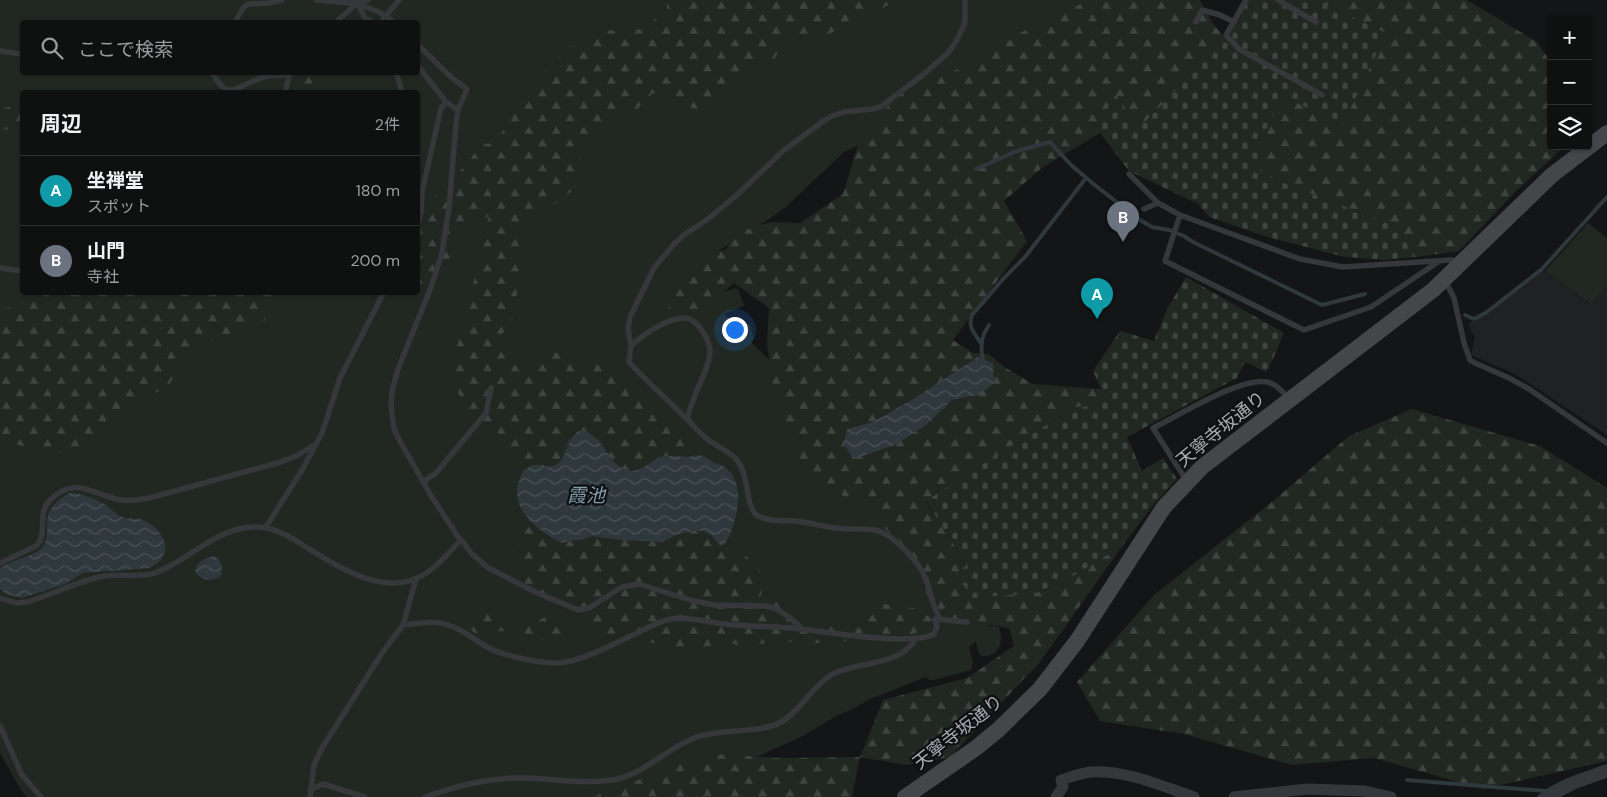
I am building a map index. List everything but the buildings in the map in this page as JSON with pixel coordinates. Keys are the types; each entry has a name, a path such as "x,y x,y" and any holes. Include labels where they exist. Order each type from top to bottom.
{"street":[{"name":"天寧寺坂通り","path":"905,797 976,748 998,730 1040,689 1077,641 1164,508 1202,467 1445,280 1552,175 1607,133"},
{"path":"1056,797 1063,787 1061,780 1089,772 1108,772 1134,777 1194,797"},
{"path":"1548,797 1576,783 1607,772"},
{"path":"1234,797 1307,790 1365,792 1391,797"}],"lane":[{"path":"236,20 243,8 248,4 282,0"},
{"path":"316,0 343,4 368,0"},
{"path":"941,620 937,614 925,577 919,567 891,538 883,533 875,530 815,526 805,522 773,520 758,516 750,505 746,479 742,467 736,458 708,440 629,362 631,346 628,328 630,317 654,268 685,234 708,219 738,194 783,151 822,122 844,112 873,109 882,106 924,74 949,52 958,38 964,25 965,0"},
{"path":"1246,0 1226,35 1239,50 1322,95"},
{"path":"1278,0 1316,22"},
{"path":"382,20 402,1"},
{"path":"354,2 391,20"},
{"path":"338,20 354,2"},
{"path":"354,2 365,18 369,20"},
{"path":"1196,22 1202,10 1220,15 1234,22"},
{"path":"420,47 467,90 458,110 449,208 442,253 430,290 398,369 392,391 392,417 394,429 423,482 461,540 472,554 494,571 535,592 578,610 589,608 622,587 639,584 690,600 714,605 775,608 790,616 803,630"},
{"path":"0,51 20,54"},
{"path":"420,69 446,102 458,110"},
{"path":"214,75 220,85 230,90"},
{"path":"235,90 263,77 281,75"},
{"path":"286,90 290,75"},
{"path":"397,75 401,90"},
{"path":"420,216 422,192 441,108 446,102"},
{"path":"1129,174 1158,204 1180,215 1300,259 1343,267 1440,260 1464,262"},
{"path":"1144,209 1158,204"},
{"path":"1180,215 1165,261 1304,330 1371,307 1440,260"},
{"path":"0,268 20,271"},
{"path":"1445,280 1454,298 1464,343 1470,360 1529,389 1607,443"},
{"path":"266,528 286,498 316,444 327,420 340,378 382,295"},
{"path":"631,346 649,331 663,324 686,318 695,322 708,341 710,350 688,419"},
{"path":"1187,482 1153,428 1247,383 1257,381 1269,382 1289,400"},
{"path":"423,482 436,473 486,413 491,388"},
{"path":"0,563 39,543 45,508 50,500 68,488 81,487 115,498 132,501 281,462 301,454 316,444"},
{"path":"0,598 16,602 27,602 98,577 145,576 165,569 226,532 244,527 266,528 281,532 336,565 364,578 392,583 416,579 435,567 461,540"},
{"path":"310,794 314,765 322,748 382,653 403,626 416,579"},
{"path":"403,626 430,622 446,624 463,631 502,653 558,663 573,660 655,624 677,618 874,638 916,639 929,637 934,634 937,627 935,619 967,622"},
{"path":"425,797 461,785 507,778 570,782 612,780 623,777 641,770 676,746 700,736 733,730 768,727 780,723 810,693 831,676 849,669 893,658 908,648 916,639"},
{"path":"0,726 22,775 42,797"},
{"path":"310,794 323,784 365,797"}],"shaded area":[{"path":"1542,269 1591,305 1607,283 1607,435 1517,375 1471,355 1475,338 1468,324 1487,312"}],"green space":[{"path":"0,0 1123,0 903,125 844,152 786,207 743,237 707,257 713,296 735,288 738,289 744,305 724,314 735,326 744,323 750,325 754,338 751,342 785,375 986,616 989,627 994,625 999,627 1001,643 993,654 982,656 978,652 976,641 969,647 973,663 971,670 934,680 929,680 926,677 868,700 801,737 749,760 643,797 27,797 0,753"},
{"path":"667,0 899,0 824,36 785,37 773,62 743,69 729,96 695,109 653,93 636,110 606,116 582,150 573,190 521,231 519,283 512,321 500,337 507,364 530,368 544,352 569,353 581,364 601,365 624,373 632,390 647,398 661,413 671,430 685,436 690,447 689,457 665,456 644,468 630,471 617,465 598,440 584,431 570,440 562,459 557,464 550,467 535,466 527,468 499,434 468,416 458,392 452,363 466,314 489,216 463,232 429,296 420,291 420,215 422,208 467,164 481,144 496,143 525,91 572,46 596,31 650,29 656,17 667,10"},
{"path":"1089,0 1200,0 1213,24 1255,73 1175,143 1117,123 1043,167 1004,201 1027,241 953,340 973,353 988,354 1006,368 1033,384 1101,389 1110,397 1092,406 1076,407 1000,453 926,502 967,565 1036,593 1068,579 1123,545 1040,662 950,757 907,765 860,757 883,700 967,678 1014,646 1010,629 996,625 977,625 969,617 939,623 909,636 876,636 857,641 804,645 782,640 749,646 723,643 692,650 649,642 608,638 589,630 574,613 525,585 515,556 528,518 545,534 565,541 581,540 592,536 661,542 676,535 693,531 704,531 711,535 721,546 744,553 765,577 761,596 786,602 805,624 859,628 883,604 914,608 938,622 913,560 862,502 821,488 804,469 774,391 767,344 769,308 734,283 697,315 670,313 667,298 677,280 704,253 726,250 735,233 771,222 800,223 843,194 859,142 895,97 974,62 1005,40","holes":["978,357 993,363 978,395 876,420 918,396"]},
{"path":"1245,0 1317,0 1386,33 1343,125 1282,96 1263,136 1260,174 1395,226 1416,257 1383,260 1345,257 1271,238 1209,217 1198,204 1129,171 1095,126 1116,95 1139,128 1218,47"},
{"path":"1317,0 1467,0 1537,42 1547,56 1547,150 1561,150 1515,192 1459,251 1416,257 1395,226 1260,174 1262,136 1282,96 1386,34"},
{"path":"295,75 316,75 308,90 292,90"},
{"path":"20,96 20,126 0,131 0,110 13,105"},
{"path":"1588,223 1607,238 1607,283 1592,305 1545,271"},
{"path":"1186,277 1284,333 1266,372 1245,362 1237,378 1127,437 1142,471 1163,458 1177,479 1154,504 1123,545 1068,579 1036,593 972,598 956,573 967,565 926,501 1076,407 1092,406 1110,397 1101,389 1093,371 1120,331 1154,341 1167,309"},
{"path":"44,295 65,297 66,295 130,295 156,298 165,295 273,295 264,322 200,344 166,388 113,412 88,444 54,455 5,441 0,442 0,309 20,307"},
{"path":"1412,409 1540,446 1607,488 1607,761 1483,789 1374,758 1292,765 1184,734 1100,721 1077,682 1154,595 1273,501 1349,436"},
{"path":"493,613 502,619 521,623 537,622 548,615 561,615 569,625 569,634 559,640 532,640 518,634 501,631 487,635 475,633 467,628 465,620 471,614 480,616"},
{"path":"710,754 781,758 860,757 852,797 592,797"}],"water":[{"path":"978,357 993,363 994,383 978,395 952,400 926,425 895,445 853,459 844,444 847,429 875,421"},
{"name":"霞池","path":"579,431 594,437 600,442 614,462 627,470 638,470 660,457 668,456 703,456 725,468 733,476 737,485 738,506 733,527 725,544 721,546 711,535 704,531 693,531 676,535 662,542 592,536 562,543 547,535 522,510 518,502 517,488 523,470 534,465 554,466 561,461 571,439"},
{"path":"70,493 93,499 106,505 120,516 142,520 153,526 159,531 165,545 162,558 149,568 83,573 65,584 22,598 6,594 0,589 0,569 10,562 35,553 44,545 51,508"},
{"path":"214,556 221,564 222,574 211,580 200,577 195,571 200,562"}],"waterway":[{"path":"976,169 1017,151 1050,142 1071,165 1096,186 1152,227 1169,230 1184,236 1322,305 1365,294"},
{"path":"980,342 971,326 972,315 1025,257 1086,178"},
{"path":"1465,315 1474,319 1487,312 1542,269 1607,197"},
{"path":"983,359 982,342 989,325"},
{"path":"1539,797 1563,782 1607,766"},
{"path":"1407,780 1546,791"}],"place":[{"name":"山門","path":"1123,242"},
{"name":"坐禅堂","path":"1097,319"}]}
